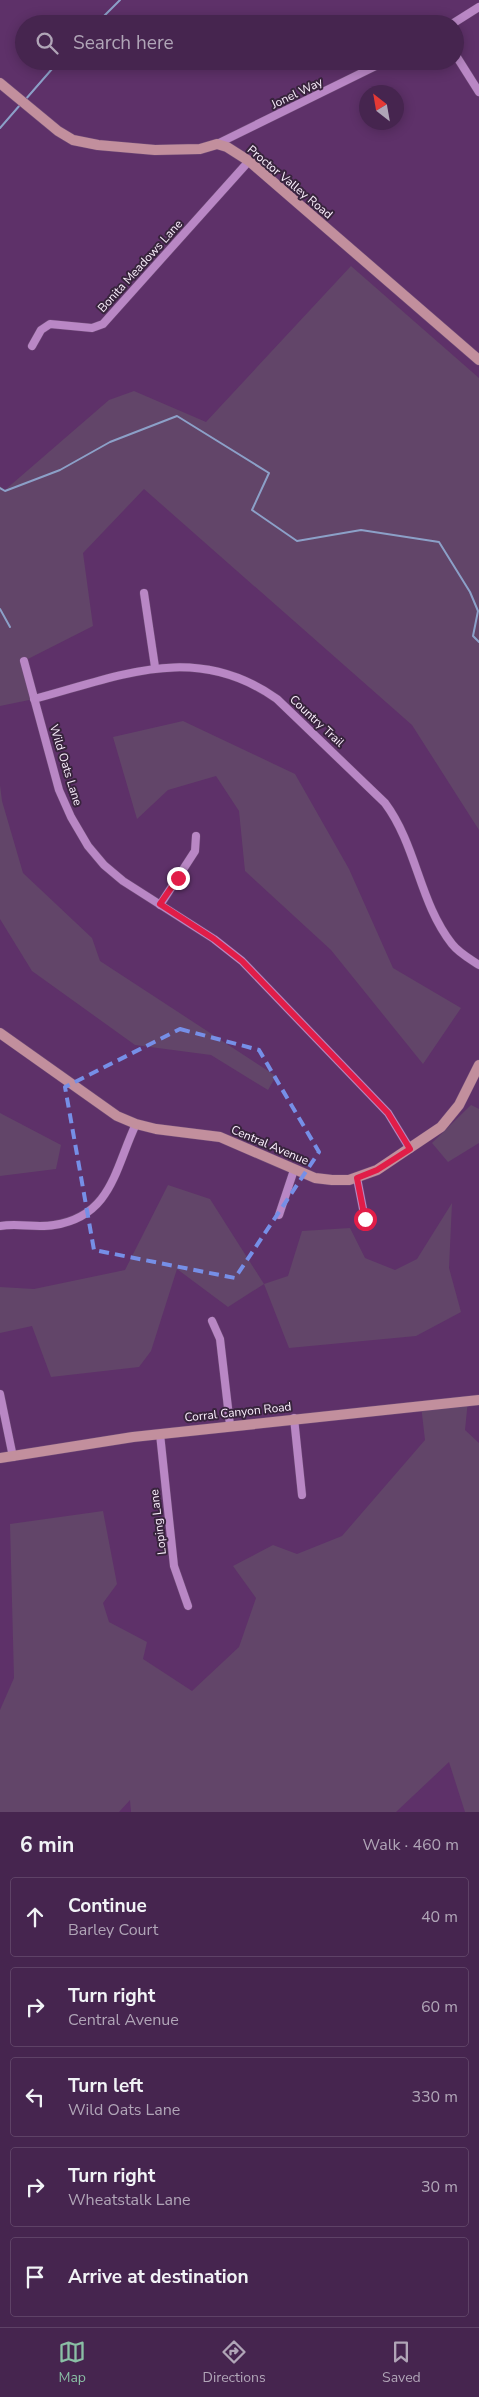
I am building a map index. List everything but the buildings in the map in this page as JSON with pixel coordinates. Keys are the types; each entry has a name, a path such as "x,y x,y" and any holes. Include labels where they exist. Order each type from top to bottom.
{"street":[{"path":"464,16 479,7"},
{"path":"464,68 479,92"},
{"name":"Jonel Way","path":"216,144 368,70"},
{"path":"1,84 58,131 82,142 155,150 200,148 216,144"},
{"name":"Proctor Valley Road","path":"216,144 227,147 249,161 479,360"},
{"name":"Bonita Meadows Lane","path":"32,346 41,330 50,324 92,328 103,324 249,161"},
{"path":"144,593 156,667"},
{"name":"Wild Oats Lane","path":"24,661 59,790 81,836 96,856 113,873 214,939 242,961 388,1113 410,1149"},
{"name":"Country Trail","path":"34,699 156,667 193,667 217,671 246,681 277,699 385,803 405,834 428,903 442,928 452,944 479,965"},
{"path":"160,904 195,852 196,836"},
{"name":"Central Avenue","path":"0,1033 108,1110 136,1124 220,1137 294,1170 324,1180 340,1181 357,1178 377,1170 441,1127 459,1105 479,1065"},
{"path":"0,1226 53,1225 71,1220 93,1207 110,1188 136,1124"},
{"path":"279,1215 294,1170"},
{"path":"357,1178 365,1219"},
{"path":"212,1320 220,1339 230,1425"},
{"path":"0,1394 13,1457"},
{"name":"Corral Canyon Road","path":"0,1458 230,1425 479,1400"},
{"path":"294,1418 302,1495"},
{"name":"Loping Lane","path":"160,1434 174,1566 188,1606"}],"highlighted area":[{"path":"180,1029 259,1050 319,1152 235,1278 94,1250 65,1087"}],"shaded area":[{"path":"351,266 479,378 479,830 412,725 144,489 83,553 93,626 24,661 34,699 0,706 0,486 5,490 109,400 134,391 206,422"},
{"path":"183,721 295,774 349,869 393,968 461,1008 423,1064 331,950 245,871 239,811 216,776 168,790 137,819 113,737"},
{"path":"0,785 2,801 23,873 92,938 100,961 276,1076 268,1090 211,1055 135,1045 32,971 0,919"},
{"path":"471,1105 479,1109 479,1143 448,1162 432,1143"},
{"path":"0,1113 61,1145 56,1169 0,1176"},
{"path":"168,1185 210,1199 264,1284 228,1307 177,1269 151,1351 139,1367 51,1377 32,1326 0,1333 0,1287 34,1289 125,1270"},
{"path":"452,1203 449,1268 461,1312 416,1336 289,1348 264,1284 288,1276 302,1231 350,1228 365,1258 395,1270 417,1259"},
{"path":"468,1400 465,1430 479,1443 479,1812 465,1812 449,1762 396,1812 131,1812 130,1800 119,1812 0,1812 0,1710 14,1678 10,1524 103,1511 117,1584 103,1603 109,1622 147,1642 143,1659 192,1691 239,1647 256,1598 233,1566 273,1545 297,1554 342,1536 425,1440 421,1405"}],"waterway":[{"path":"105,15 120,0"},
{"path":"25,100 51,70"},
{"path":"0,128 20,105"},
{"path":"0,488 5,491 60,470 110,442 177,416 269,473 252,510 297,541 361,530 439,542 470,592 478,611 473,636 479,642"},
{"path":"0,609 10,627"}],"route":[{"path":"178,878 160,904 214,939 242,961 388,1113 410,1149 371,1174 357,1178 365,1219"}]}
